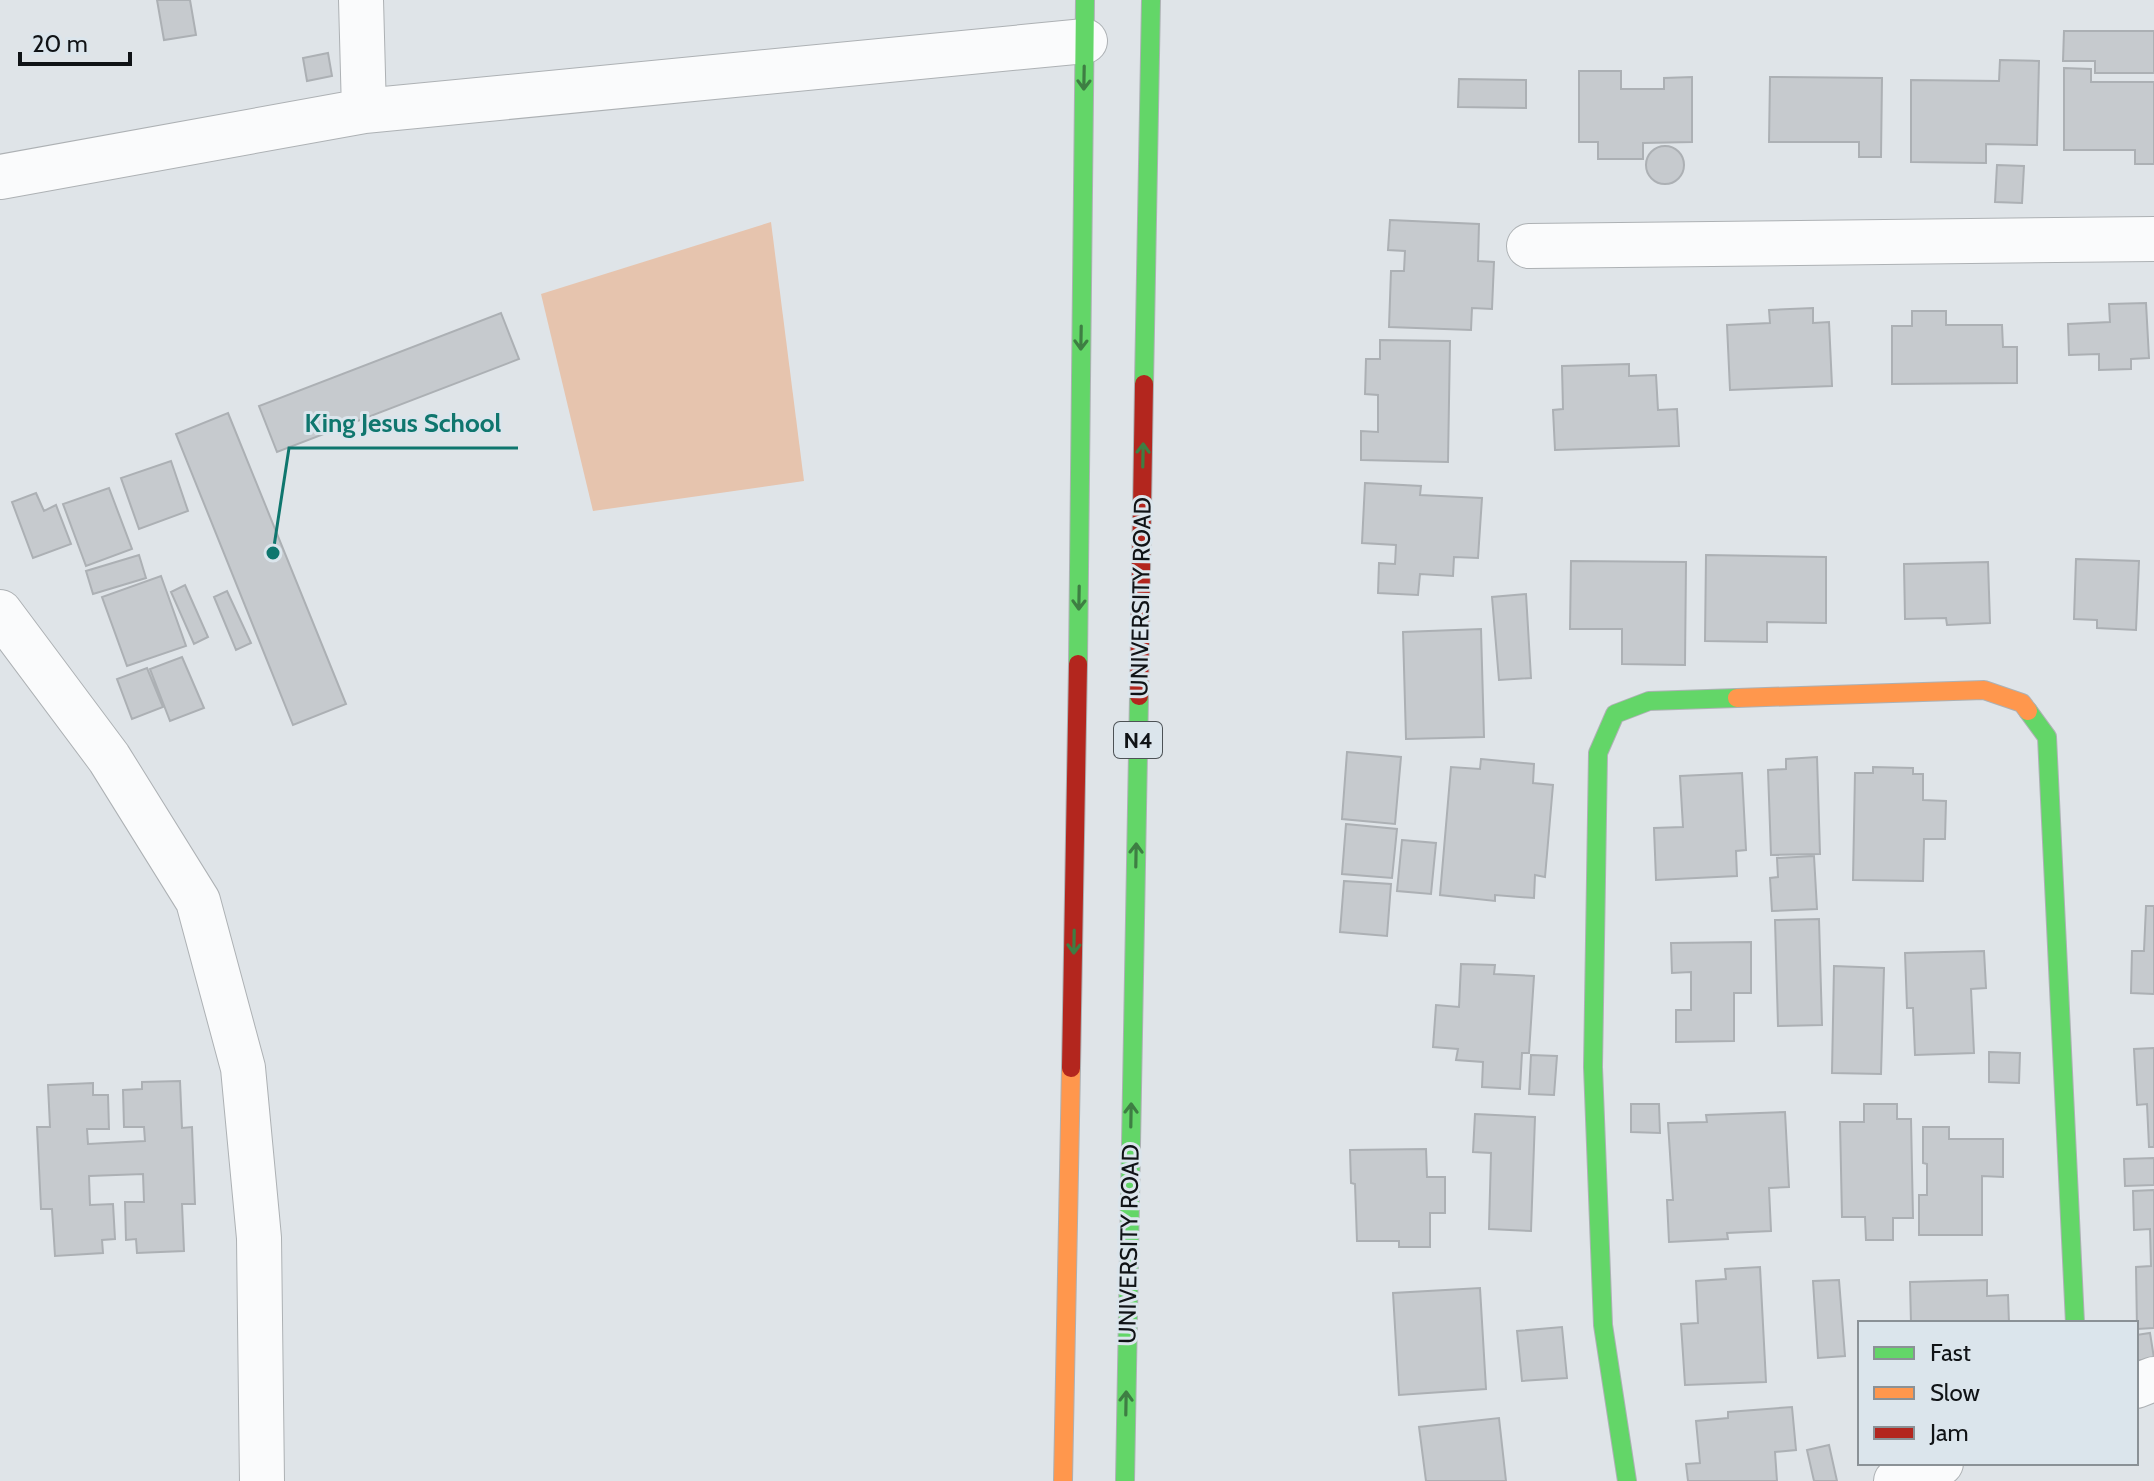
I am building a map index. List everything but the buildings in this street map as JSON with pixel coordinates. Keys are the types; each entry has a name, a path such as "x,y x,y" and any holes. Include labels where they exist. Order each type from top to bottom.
{"main road":[{"name":"UNIVERSITY ROAD","path":"1125,1481 1151,0"},
{"path":"1063,1481 1077,782 1085,20"},
{"path":"1627,1481 1603,1325 1593,1067 1598,753 1615,714 1649,701 1984,690 2022,703 2047,737 2075,1321"}],"street":[{"path":"361,0 364,111"},
{"path":"0,177 364,111 1085,20"},
{"path":"1529,246 2154,239"},
{"path":"0,612 109,758 198,901 243,1068 259,1238 262,1481"},
{"path":"1896,1481 1936,1465"}],"shaded area":[{"path":"771,222 804,481 593,511 541,294"}],"traffic: fast":[{"path":"1078,664 1085,0"},
{"path":"1144,384 1151,0"},
{"path":"1125,1481 1139,696"},
{"path":"1627,1481 1603,1325 1593,1067 1598,753 1615,714 1649,701 1737,698"},
{"path":"2028,711 2047,737 2075,1321"}],"traffic: slow":[{"path":"1737,698 1984,690 2022,703 2028,711"},
{"path":"1063,1481 1071,1068"}],"traffic: jam":[{"path":"1139,696 1144,384"},
{"path":"1071,1068 1078,664"}],"place":[{"name":"King Jesus School","path":"273,553"}]}
